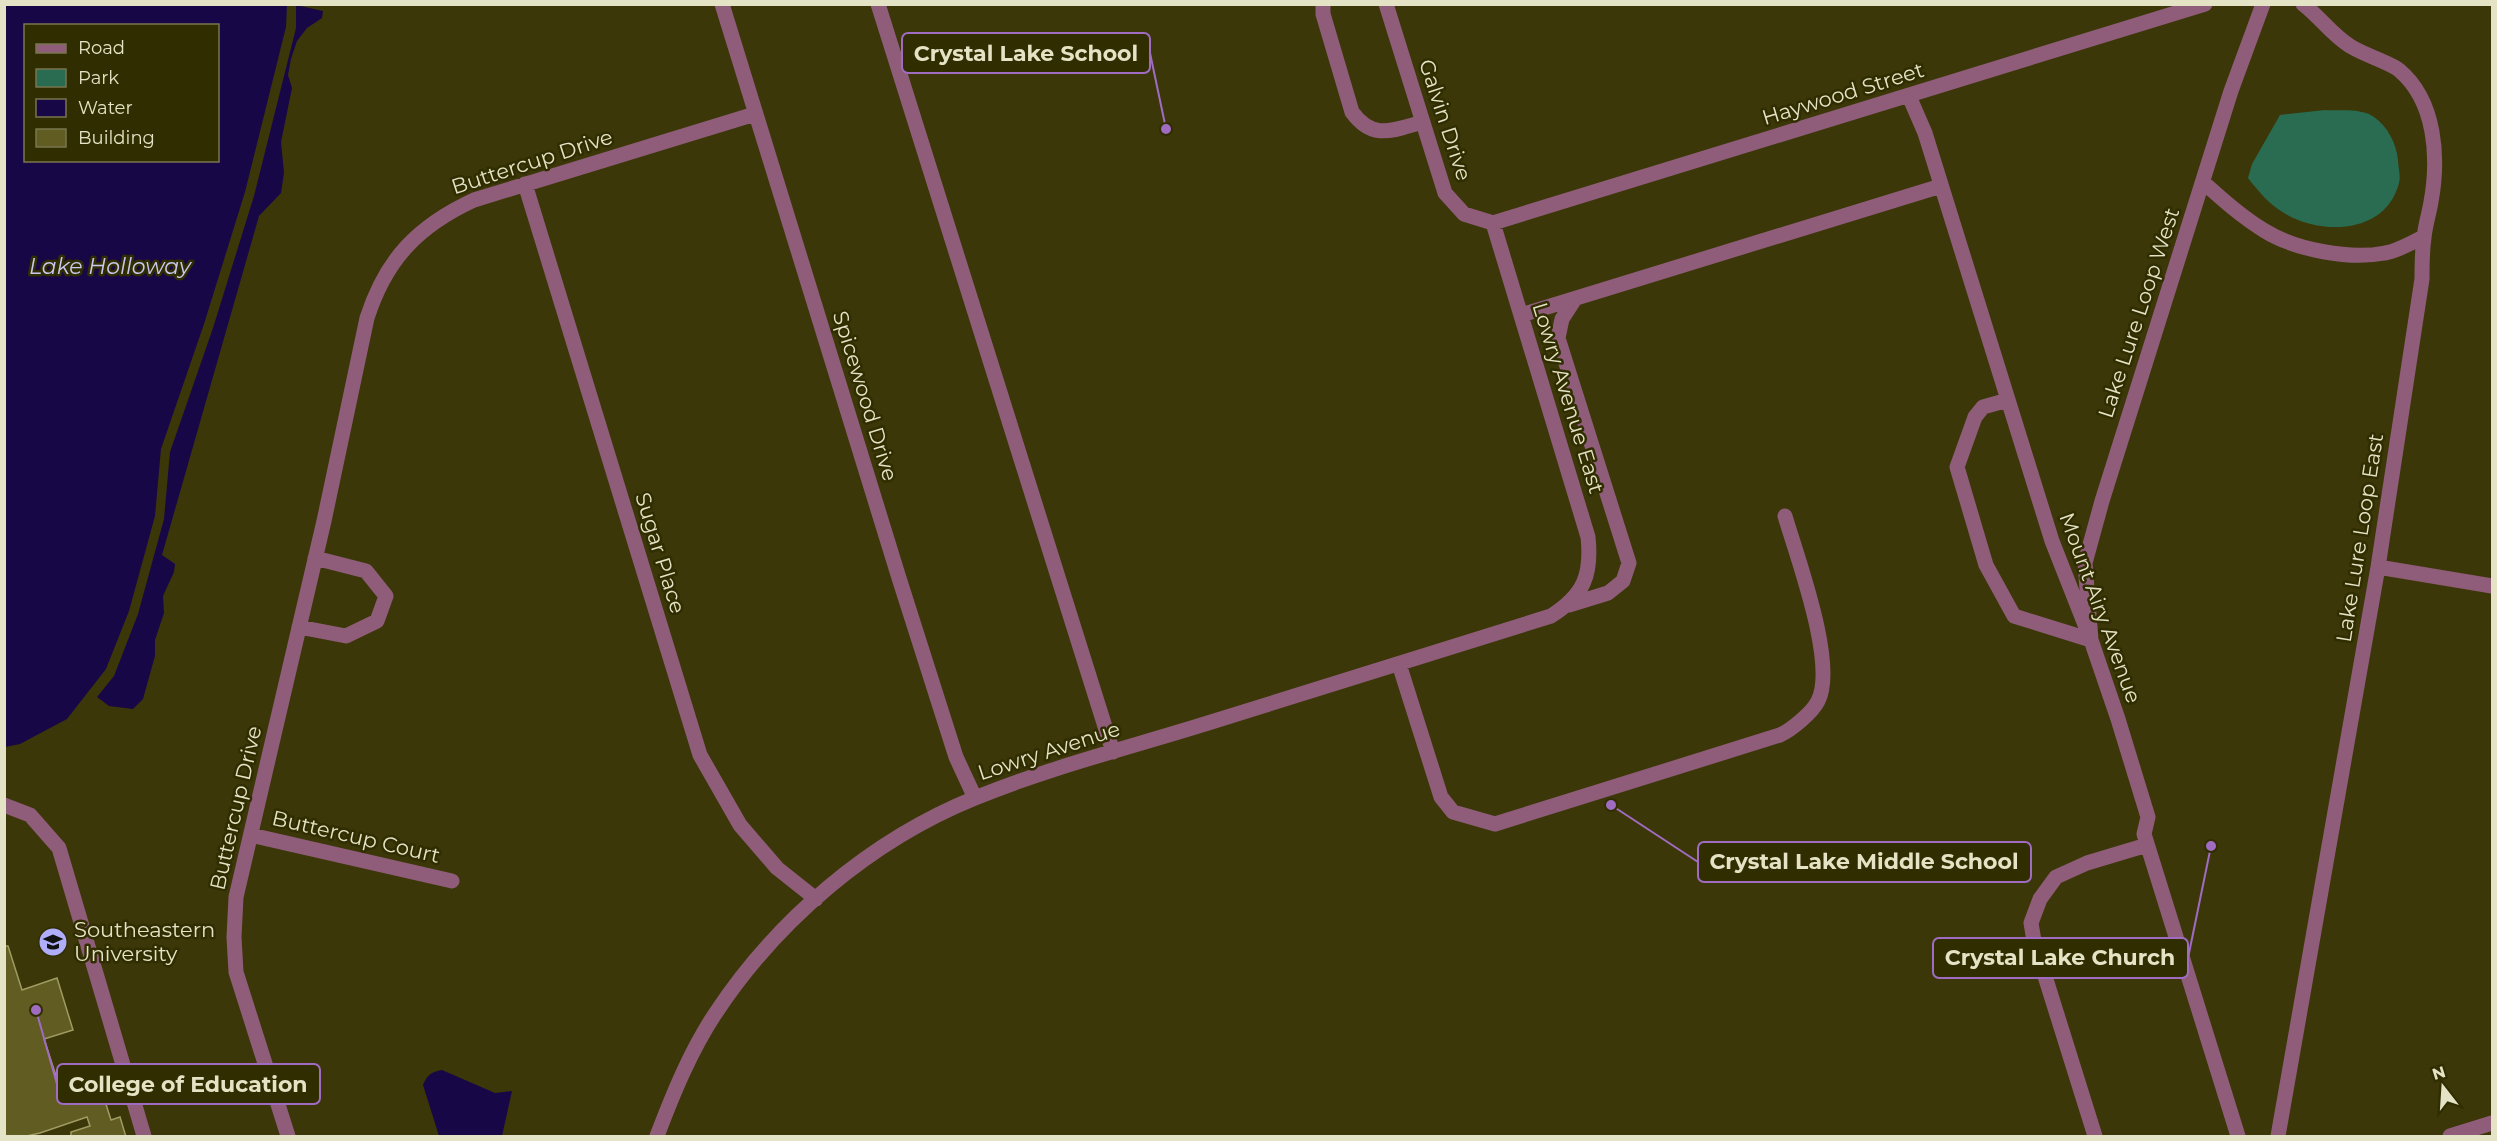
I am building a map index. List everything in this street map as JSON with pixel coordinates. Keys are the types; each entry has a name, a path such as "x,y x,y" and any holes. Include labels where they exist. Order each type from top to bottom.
{"street":[{"name":"Spicewood Drive","path":"722,4 956,757 975,798"},
{"path":"878,4 1113,752"},
{"path":"1323,4 1323,14 1352,112 1361,124 1372,130 1392,130 1423,122"},
{"name":"Galvin Drive","path":"1386,4 1445,193 1464,214 1493,223"},
{"name":"Haywood Street","path":"1493,223 2205,4"},
{"name":"Lake Lure Loop West","path":"2091,640 2085,563 2174,268 2204,182 2231,91 2263,4"},
{"name":"Lake Lure Loop East","path":"2278,1137 2378,567 2422,279 2424,237 2432,200 2434,162 2432,132 2426,108 2415,86 2398,69 2349,46 2303,4"},
{"name":"Mount Airy Avenue","path":"1909,96 1925,133 2052,541 2091,640 2148,817 2144,834 2147,845 2238,1137"},
{"name":"Buttercup Drive","path":"288,1137 236,972 234,937 236,897 315,558 367,318 376,290 391,263 414,237 446,213 474,200 755,114"},
{"path":"2204,182 2237,212 2267,232 2306,248 2350,255 2387,253 2424,237"},
{"name":"Sugar Place","path":"525,184 700,754 740,825 777,868 816,899"},
{"path":"1521,315 1941,186"},
{"name":"Lowry Avenue East","path":"1493,223 1588,537 1591,561 1582,586"},
{"path":"1569,605 1608,593 1623,581 1629,563 1558,338 1562,319 1575,299"},
{"path":"2008,400 1983,407 1975,417 1957,468 1986,565 2014,616 2091,640"},
{"path":"1399,664 1441,797 1453,812 1495,824 1780,735 1791,730 1818,701 1824,671 1817,624 1785,516"},
{"path":"299,627 345,636 376,621 387,596 366,571 315,558"},
{"path":"2378,567 2493,586"},
{"name":"Lowry Avenue","path":"657,1137 673,1092 714,1016 748,970 816,899 862,862 902,836 975,798 1113,752 1551,616 1569,605 1582,586"},
{"path":"4,805 30,815 59,848 144,1137"},
{"name":"Buttercup Court","path":"251,835 452,880"},
{"path":"2095,1137 2034,941 2031,922 2040,899 2056,877 2087,863 2147,845"},
{"path":"2450,1137 2493,1123"}],"green space":[{"path":"2325,110 2357,111 2374,117 2387,131 2398,160 2399,183 2392,200 2381,212 2367,221 2351,226 2316,225 2299,220 2274,206 2248,178 2252,164 2280,115"}],"water":[{"name":"Lake Holloway","path":"5,4 287,5 286,27 245,192 204,324 161,449 155,516 129,611 106,669 67,719 20,744 5,747"},
{"path":"296,5 323,11 322,18 307,28 297,41 291,59 288,75 292,88 281,142 284,173 281,193 259,216 162,555 175,564 174,572 163,596 164,613 155,640 155,656 143,699 133,709 109,706 97,697 114,676 138,614 164,519 170,452 213,328 254,196 296,28"},
{"path":"442,1070 495,1093 512,1091 502,1136 439,1136 423,1085 430,1074"}],"building":[{"path":"4,946 8,946 22,990 57,978 73,1030 44,1039 61,1091 98,1079 111,1120 120,1117 126,1137 71,1137 71,1132 90,1126 87,1117 40,1133 22,1137 4,1137"}],"place":[{"name":"Crystal Lake School","path":"1166,129"},
{"name":"Crystal Lake Middle School","path":"1611,805"},
{"name":"Crystal Lake Church","path":"2211,846"},
{"name":"Southeastern University","path":"53,942"},
{"name":"College of Education","path":"36,1010"}]}
